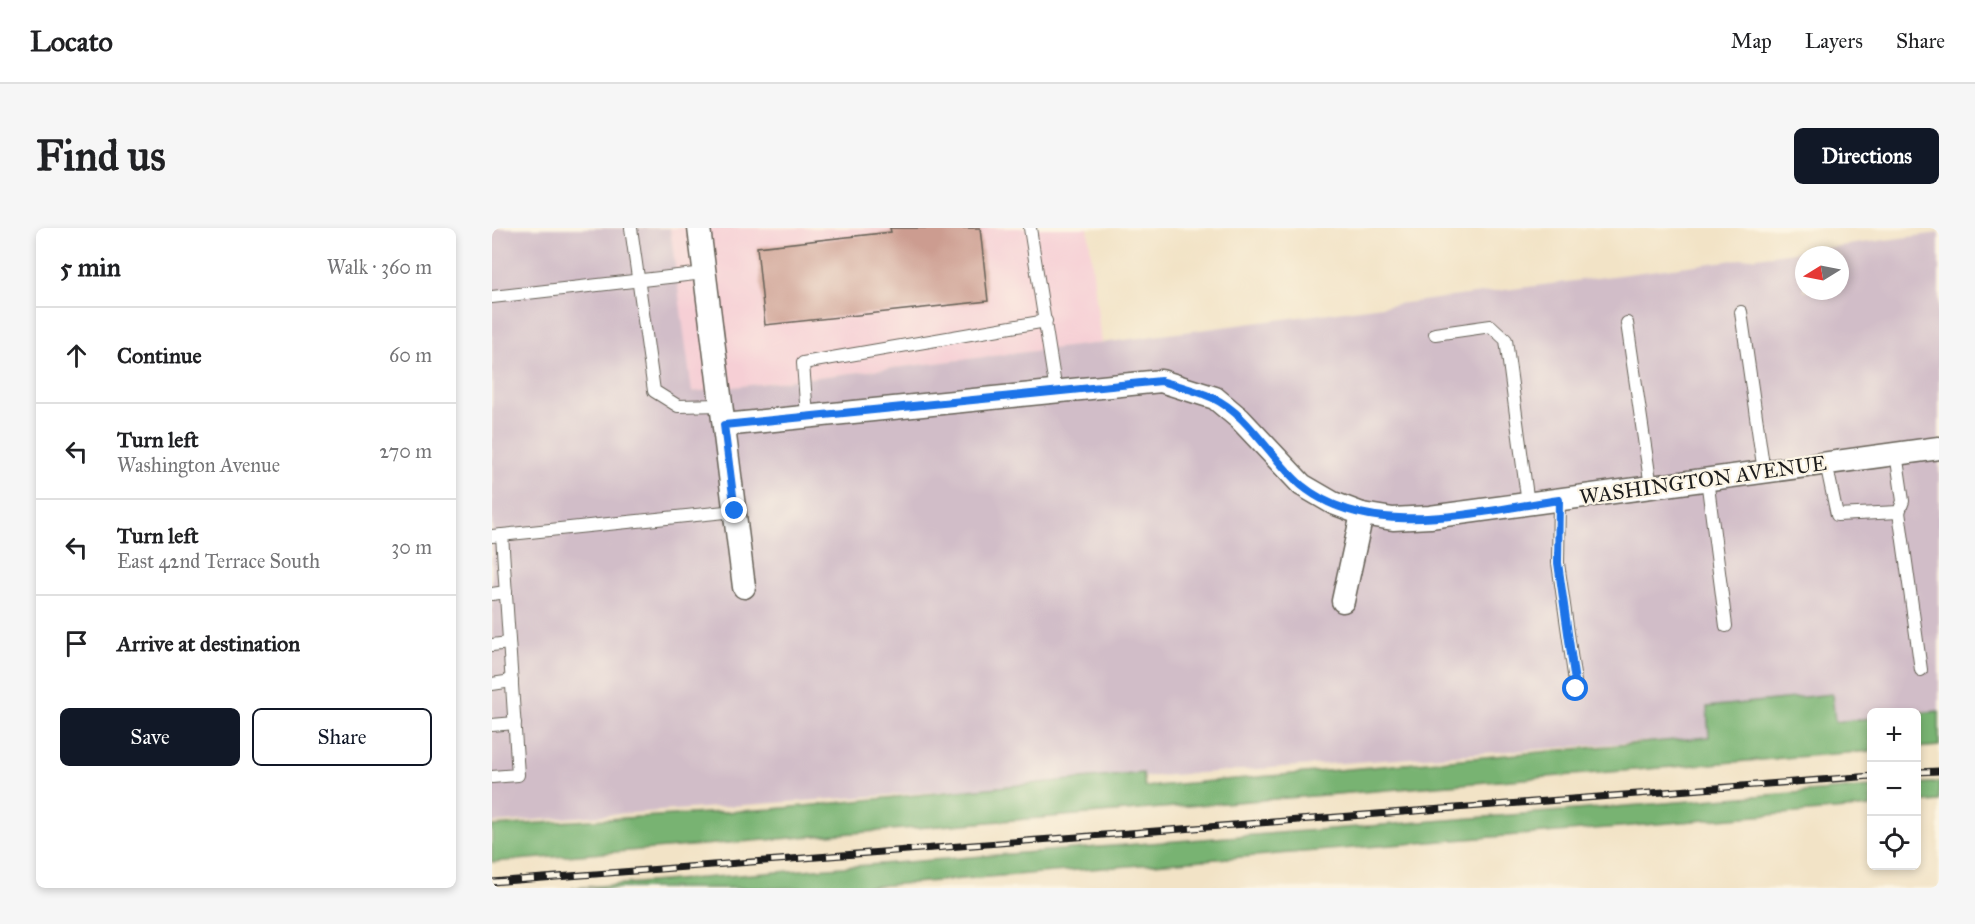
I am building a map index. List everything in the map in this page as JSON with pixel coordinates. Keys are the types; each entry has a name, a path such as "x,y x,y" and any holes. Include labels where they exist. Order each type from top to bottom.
{"street":[{"path":"699,228 744,587"},
{"name":"WASHINGTON AVENUE","path":"723,415 807,416 1161,381 1215,398 1240,419 1302,485 1333,503 1362,514 1393,519 1430,517 1559,500 1939,447"},
{"path":"1343,601 1362,514"}],"lane":[{"path":"631,228 654,392 678,406 723,415"},
{"path":"1030,228 1056,392"},
{"path":"492,297 704,273"},
{"path":"1741,312 1764,472"},
{"path":"807,416 803,363 1046,321"},
{"path":"1627,322 1651,487"},
{"path":"1435,334 1491,326 1506,340 1528,504"},
{"path":"1896,453 1903,501 1899,512 1921,670"},
{"path":"1826,463 1837,515 1899,512"},
{"path":"1707,479 1726,626"},
{"path":"1559,500 1558,563 1576,689"},
{"path":"492,777 519,775 506,592 497,535 735,511"},
{"path":"492,594 506,592"},
{"path":"492,645 509,643"},
{"path":"492,684 512,681"},
{"path":"492,726 515,723"}],"shaded area":[{"path":"492,228 670,228 692,392 1101,343 1795,252 1795,300 1849,300 1849,246 1840,246 1939,233 1939,711 1921,711 1921,708 1867,708 1867,718 1835,722 1831,694 1707,707 1709,737 492,823"},
{"path":"670,228 1088,228 1101,343 691,392"}],"green space":[{"path":"1832,694 1835,722 1867,718 1867,751 492,862 492,826 773,809 1143,773 1145,787 1709,737 1707,707"},
{"path":"1939,711 1939,746 1921,748 1921,713"},
{"path":"1939,782 1939,801 1921,803 1921,784"},
{"path":"1867,787 1867,807 850,888 572,888"}],"building":[{"path":"890,228 980,228 988,301 765,325 757,247 891,232"}],"railway":[{"path":"1921,772 1939,771"},
{"path":"492,882 1867,776"}],"route":[{"path":"735,511 724,425 1161,381 1215,398 1240,419 1302,485 1333,503 1362,514 1393,519 1430,517 1559,500 1558,563 1576,689"}]}
